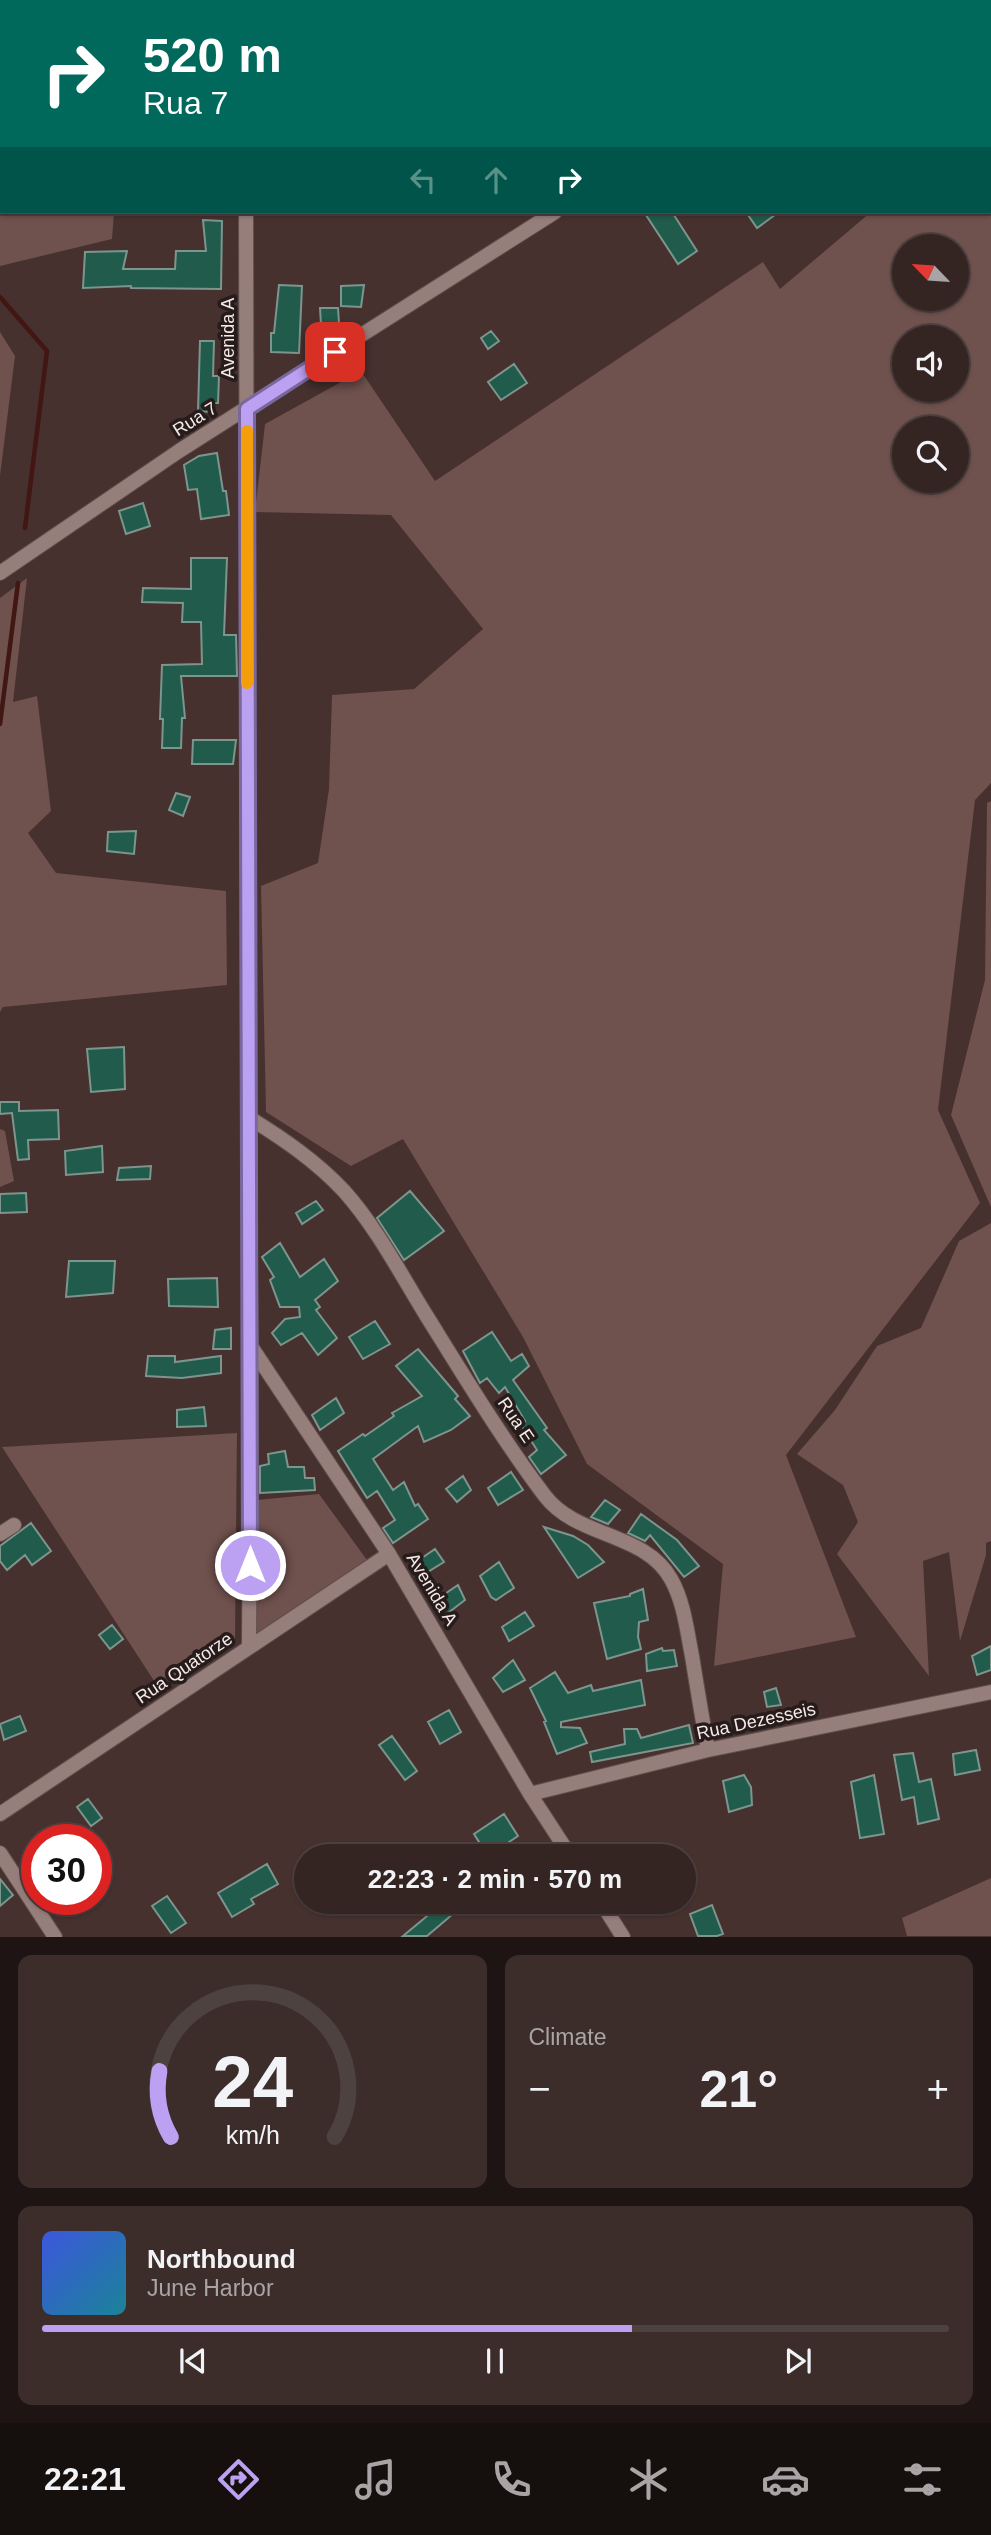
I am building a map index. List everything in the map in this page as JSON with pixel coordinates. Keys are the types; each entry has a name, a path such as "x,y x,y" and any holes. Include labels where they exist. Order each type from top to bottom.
{"street":[{"name":"Avenida A","path":"246,214 251,1347 249,1647"},
{"name":"Rua 7","path":"0,573 179,451 552,214"},
{"name":"Rua E","path":"248,1117 305,1155 343,1191 368,1221 473,1390 547,1499 566,1516 589,1529 647,1553 671,1579 685,1620 708,1750"},
{"name":"Avenida A","path":"251,1347 388,1554 563,1844"},
{"path":"0,1534 14,1525"},
{"name":"Rua Quatorze","path":"0,1814 388,1554"},
{"name":"Rua Dezesseis","path":"530,1794 708,1750 991,1692"},
{"path":"0,1853 55,1937"},
{"path":"609,1914 623,1937"}],"shaded area":[{"path":"0,214 114,214 112,239 0,266"},
{"path":"869,214 991,214 991,783 975,800 938,1110 980,1203 786,1455 856,1637 714,1666 723,1564 587,1464 523,1337 403,1139 351,1166 266,1112 261,886 318,863 329,789 332,695 414,689 483,629 391,515 255,512 265,424 361,371 435,481 763,262 780,289"},
{"path":"0,332 15,356 0,476"},
{"path":"27,578 13,702 37,696 51,811 28,833 56,873 226,891 227,985 3,1007 0,1012 0,598"},
{"path":"991,801 991,1207 951,1115 985,980 987,803"},
{"path":"0,1129 5,1131 14,1181 0,1187"},
{"path":"991,1223 991,1541 986,1543 986,1555 960,1641 949,1552 923,1561 929,1676 837,1554 858,1522 843,1485 797,1454 835,1410 877,1346 921,1328 959,1241"},
{"path":"237,1433 235,1640 160,1690 2,1447"},
{"path":"319,1494 367,1560 257,1634 257,1500"},
{"path":"991,1878 991,1936 907,1936 902,1918"}],"building":[{"path":"645,214 673,214 697,251 678,264"},
{"path":"747,214 776,214 757,228"},
{"path":"203,220 222,221 221,289 131,286 83,288 85,252 127,251 123,269 175,269 176,251 206,251"},
{"path":"279,285 302,286 299,353 271,352 271,333 274,333"},
{"path":"364,285 361,307 341,306 341,286"},
{"path":"320,308 338,308 339,323 321,325"},
{"path":"491,331 499,341 488,349 481,338"},
{"path":"200,341 214,341 213,376 219,376 218,403 213,403 212,412 198,411"},
{"path":"514,364 527,383 501,400 488,382"},
{"path":"217,453 229,515 201,519 197,489 188,490 184,465 199,456"},
{"path":"143,503 150,526 126,534 119,511"},
{"path":"191,558 227,558 224,635 236,635 237,676 181,676 185,718 182,718 181,748 162,748 162,665 202,664 201,622 182,622 183,603 142,602 143,588 191,589"},
{"path":"193,740 236,740 233,764 192,764"},
{"path":"176,793 190,797 183,816 169,810"},
{"path":"136,831 134,854 107,851 108,832"},
{"path":"124,1047 125,1089 91,1092 87,1049"},
{"path":"0,1102 19,1102 19,1111 58,1110 59,1139 28,1140 29,1159 18,1160 12,1113 0,1114"},
{"path":"102,1146 103,1172 66,1175 65,1151"},
{"path":"151,1166 150,1179 117,1180 119,1168"},
{"path":"410,1191 444,1231 404,1260 377,1218"},
{"path":"26,1193 27,1212 0,1213 0,1194"},
{"path":"316,1201 323,1210 302,1224 296,1213"},
{"path":"280,1243 300,1277 324,1259 338,1281 315,1300 320,1307 316,1310 337,1338 318,1355 302,1333 281,1345 272,1333 285,1319 300,1317 299,1307 280,1307 270,1280 274,1277 262,1257"},
{"path":"69,1261 115,1261 113,1293 66,1297"},
{"path":"217,1278 218,1307 169,1306 168,1279"},
{"path":"375,1321 390,1344 363,1359 349,1337"},
{"path":"231,1328 231,1349 213,1349 215,1330"},
{"path":"492,1332 511,1361 522,1354 529,1366 513,1380 547,1428 544,1430 566,1455 541,1474 529,1457 537,1450 521,1425 525,1421 505,1387 499,1393 487,1378 480,1383 463,1351"},
{"path":"418,1349 458,1396 455,1399 470,1416 451,1430 424,1442 418,1426 373,1459 393,1490 404,1482 415,1506 418,1504 428,1519 393,1543 383,1528 395,1520 377,1491 367,1498 338,1451 363,1434 365,1436 394,1416 392,1413 422,1396 396,1366"},
{"path":"148,1356 175,1356 175,1362 221,1356 221,1373 182,1378 146,1376"},
{"path":"336,1398 344,1413 320,1430 312,1415"},
{"path":"204,1407 206,1426 177,1427 177,1410"},
{"path":"285,1451 288,1467 304,1467 305,1478 314,1478 315,1490 260,1493 260,1466 269,1464 268,1454"},
{"path":"511,1472 523,1490 498,1505 488,1488"},
{"path":"463,1476 471,1490 457,1502 446,1489"},
{"path":"605,1500 620,1510 608,1524 591,1517"},
{"path":"641,1514 677,1540 699,1566 684,1577 650,1535 645,1541 628,1533"},
{"path":"31,1523 51,1551 32,1565 25,1555 7,1570 0,1561 0,1546"},
{"path":"544,1527 573,1536 588,1545 604,1562 578,1578"},
{"path":"435,1549 444,1562 426,1573 419,1560"},
{"path":"499,1562 514,1588 496,1600 491,1597 480,1576"},
{"path":"458,1585 465,1600 444,1616 436,1600"},
{"path":"643,1589 648,1620 639,1622 638,1637 641,1649 607,1659 594,1603 630,1596"},
{"path":"525,1612 534,1626 509,1641 502,1627"},
{"path":"112,1625 123,1639 110,1649 99,1635"},
{"path":"991,1646 991,1670 977,1675 972,1656"},
{"path":"662,1648 663,1651 674,1650 677,1666 647,1671 646,1654"},
{"path":"513,1660 525,1680 503,1692 493,1678"},
{"path":"555,1672 568,1693 591,1685 593,1691 641,1680 645,1705 561,1722 561,1727 580,1728 587,1743 557,1754 544,1722 546,1721 530,1688"},
{"path":"776,1688 781,1705 767,1707 764,1692"},
{"path":"449,1710 461,1732 440,1744 428,1722"},
{"path":"20,1716 26,1731 4,1740 0,1724"},
{"path":"689,1725 693,1743 592,1762 590,1752 625,1744 624,1729 637,1729 641,1738"},
{"path":"392,1736 417,1771 405,1780 379,1745"},
{"path":"976,1750 980,1770 955,1775 953,1754"},
{"path":"913,1753 919,1782 931,1779 939,1819 918,1824 914,1797 902,1800 894,1755"},
{"path":"744,1775 751,1787 752,1805 729,1812 723,1781"},
{"path":"874,1775 884,1834 860,1838 851,1782"},
{"path":"88,1799 102,1818 90,1824 77,1807"},
{"path":"504,1814 518,1836 506,1844 480,1844 474,1834"},
{"path":"267,1864 278,1884 251,1899 254,1904 232,1917 218,1893"},
{"path":"0,1879 13,1895 0,1906"},
{"path":"167,1896 186,1923 171,1933 152,1906"},
{"path":"712,1905 723,1934 698,1936 690,1914 696,1914 696,1912"},
{"path":"430,1914 453,1914 427,1936 403,1936"}],"waterway":[{"path":"0,297 47,351 25,528"},
{"path":"0,724 18,583"}],"slow traffic":[{"path":"247,431 247,683"}],"route":[{"path":"250,1565 247,409 335,352"}]}
